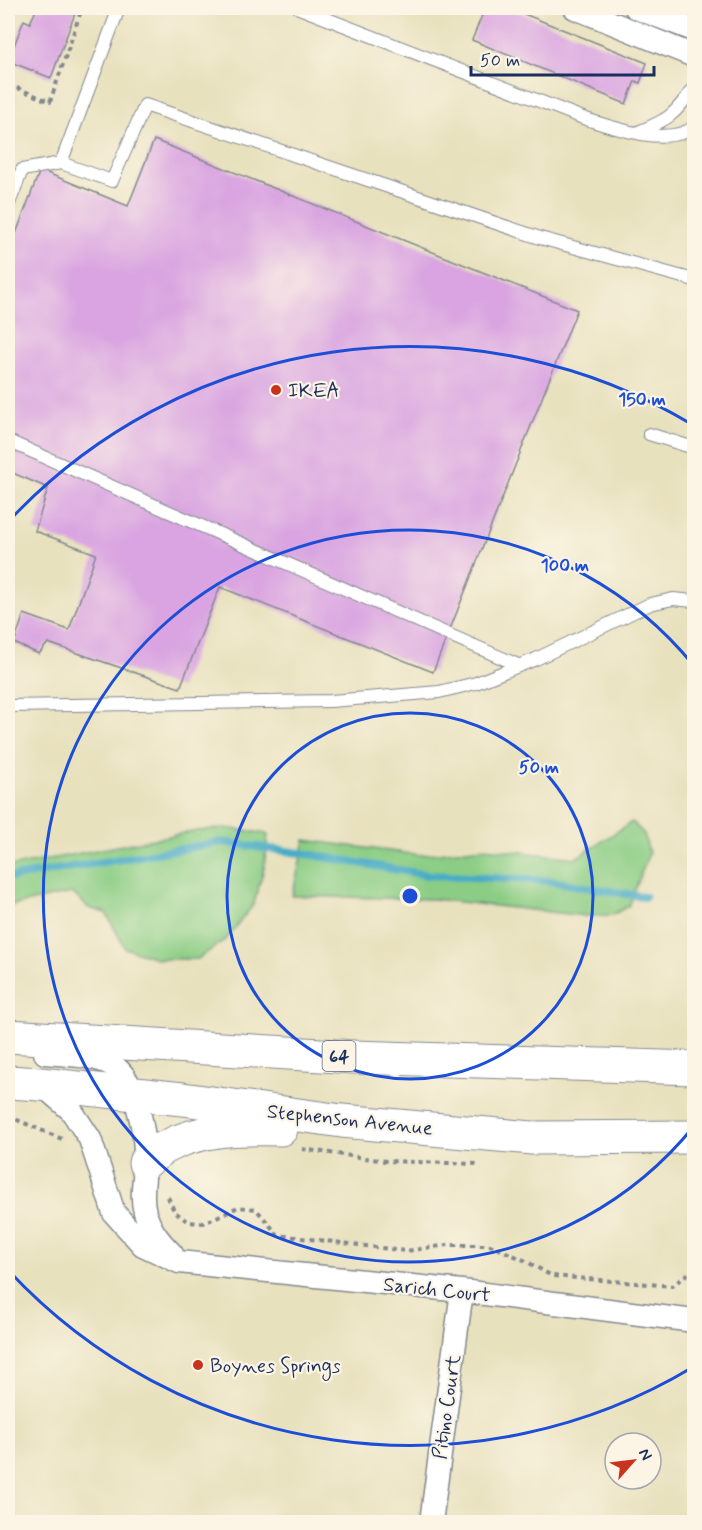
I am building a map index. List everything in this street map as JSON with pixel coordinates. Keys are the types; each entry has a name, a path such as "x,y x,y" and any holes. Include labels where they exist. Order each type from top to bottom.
{"main road":[{"name":"64","path":"8,1036 354,1057 682,1068"},
{"name":"Stephenson Avenue","path":"8,1082 133,1093 342,1121 532,1138 680,1137"},
{"path":"145,1162 164,1148 202,1134 243,1128 292,1130 342,1121"}],"street":[{"path":"575,8 694,56"},
{"path":"636,8 694,30"},
{"path":"8,1044 29,1052 88,1058 112,1065 123,1075 133,1093 143,1131 145,1162 142,1188 145,1212 155,1237 179,1262"},
{"name":"Sarich Court","path":"40,1084 71,1110 90,1139 114,1213 142,1245 179,1262 462,1291 694,1321"},
{"name":"Pitino Court","path":"431,1522 462,1291"}],"lane":[{"path":"61,163 119,8"},
{"path":"299,8 583,118 618,129 675,135 685,134 694,127"},
{"path":"636,132 661,122 676,112 694,87"},
{"path":"8,206 22,170 61,163 112,181 145,105 540,238 694,280"},
{"path":"649,434 694,448"},
{"path":"8,441 518,665"},
{"path":"8,706 331,701 440,692 476,683 580,639 650,604 673,599 694,601"}],"path":[{"path":"8,88 15,87 50,102 82,8"},
{"path":"8,1116 66,1140"},
{"path":"295,1148 386,1161 481,1164"},
{"path":"166,1194 174,1211 188,1222 204,1223 238,1208 256,1209 278,1235 406,1251 448,1245 490,1245 552,1276 672,1286 694,1269"}],"green space":[{"path":"632,822 644,834 649,853 629,906 612,915 586,916 433,899 292,896 305,840 420,855 484,848 576,858"},
{"path":"225,828 268,834 264,868 254,904 226,939 198,959 159,959 125,948 106,913 89,908 72,893 8,906 8,867 190,832"}],"building":[{"path":"37,8 77,8 51,78 8,61 24,20 30,23"},
{"path":"485,8 509,8 647,63 640,83 635,81 626,104 472,40"},
{"name":"IKEA","path":"154,140 577,310 433,672 220,587 180,688 48,643 39,654 14,643 24,614 69,630 96,554 35,531 48,488 8,471 8,255 40,170 128,206"}],"waterway":[{"path":"8,878 222,842 427,875 551,881 645,897"}],"place":[{"name":"IKEA","path":"276,390"},
{"name":"Boynes Springs","path":"198,1365"}]}
